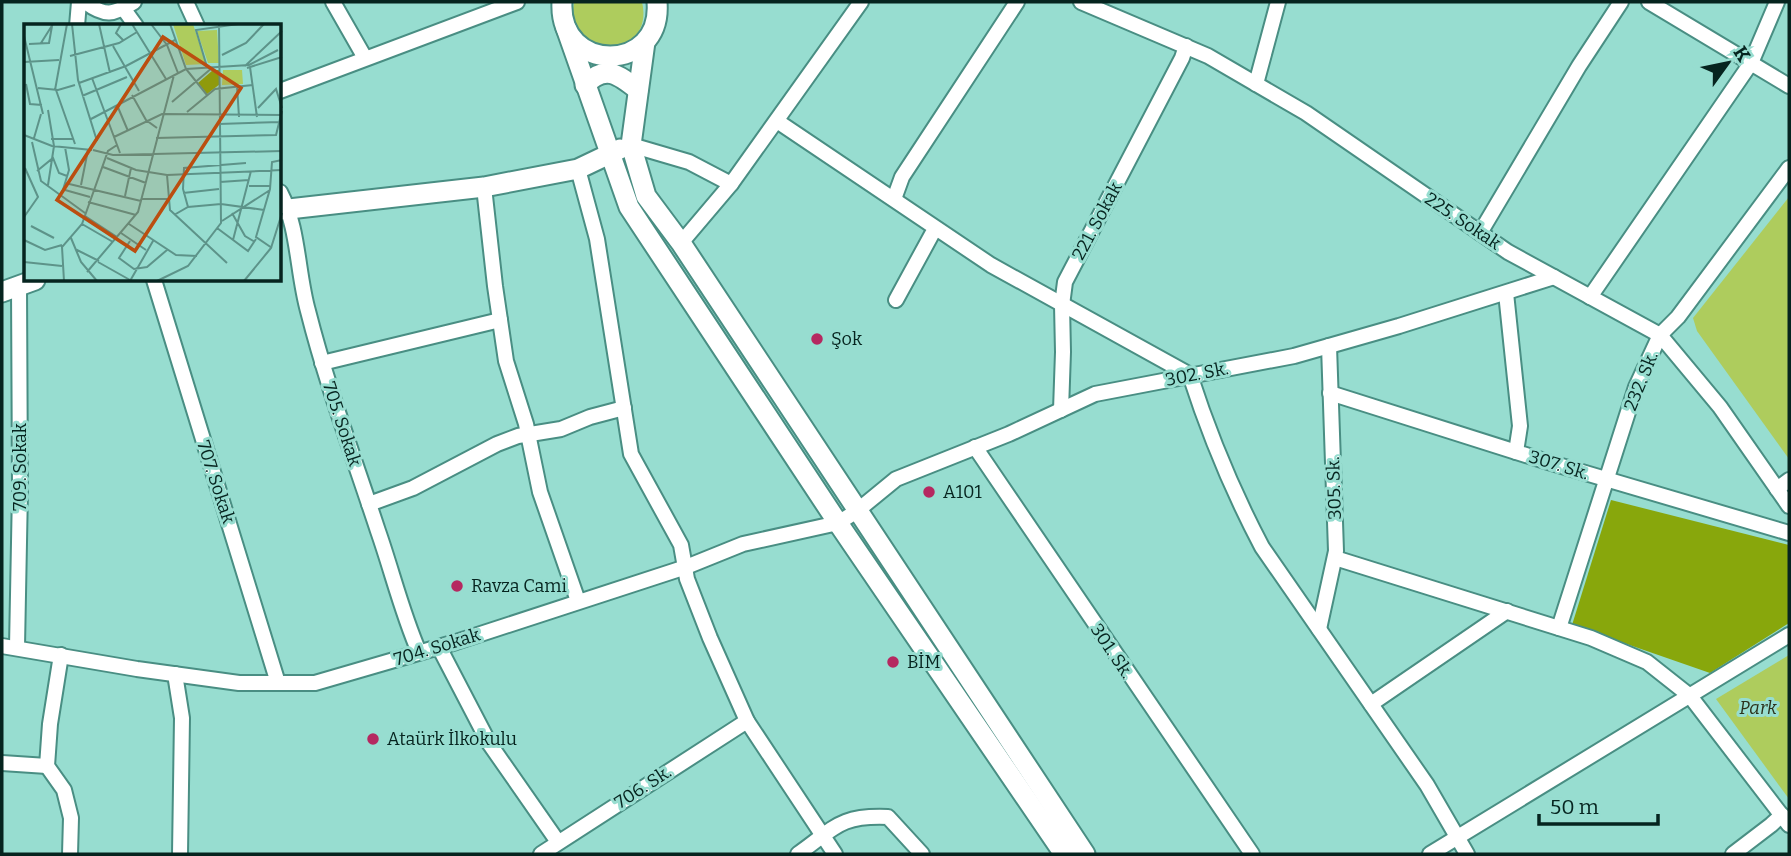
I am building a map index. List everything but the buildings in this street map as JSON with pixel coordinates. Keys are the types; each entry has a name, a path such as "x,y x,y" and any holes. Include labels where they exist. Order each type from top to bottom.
{"main road":[{"path":"562,11 575,41 587,51 618,57 633,52 645,42 654,29 660,5"},
{"path":"562,11 585,85 629,207 838,523 1064,854"},
{"path":"645,42 631,145 646,196 681,243 950,647 1084,854"},
{"path":"585,85 595,75 604,72 625,79 638,90"},
{"path":"283,204 484,187 578,169 631,145"}],"street":[{"path":"77,24 79,2"},
{"path":"85,2 105,14 129,5 135,24"},
{"path":"186,2 196,24"},
{"path":"333,2 365,58"},
{"path":"282,90 517,2"},
{"path":"681,243 731,184 860,2"},
{"path":"894,199 909,166 1017,2"},
{"name":"225. Sokak","path":"1081,2 1186,46 1256,84 1306,113 1508,252 1660,335 1783,484 1789,506"},
{"path":"1256,84 1278,2"},
{"path":"1480,233 1579,66 1621,2"},
{"path":"1648,2 1789,86"},
{"path":"1590,297 1751,63 1777,2"},
{"name":"221. Sokak","path":"1061,410 1062,304 1065,282 1186,46"},
{"path":"776,123 991,265 1190,375 1202,414 1240,505 1262,547 1427,785 1467,854"},
{"path":"776,123 932,234 1020,290 1046,304 1062,304"},
{"path":"631,145 689,162 731,184"},
{"name":"232. Sk.","path":"1559,628 1636,387 1660,335 1678,317 1789,168"},
{"path":"578,169 597,239 631,454 681,545 687,579 709,638 747,721 835,854"},
{"path":"484,187 506,360 528,434 540,492 578,601"},
{"name":"705. Sokak","path":"283,204 307,309 339,420 419,652"},
{"path":"896,300 932,234"},
{"name":"302. Sk.","path":"858,511 896,479 1095,394 1294,356 1555,277"},
{"name":"707. Sokak","path":"155,282 278,683"},
{"name":"709. Sokak","path":"9,646 20,490 18,286"},
{"path":"1506,293 1520,426 1516,452"},
{"path":"322,363 500,320"},
{"name":"305. Sk.","path":"1319,629 1335,558 1329,346"},
{"name":"307. Sk.","path":"1330,393 1606,480 1789,533"},
{"path":"369,504 413,488 497,444 528,434 561,429 590,416 624,408"},
{"name":"301. Sk.","path":"975,447 1252,854"},
{"name":"704. Sokak","path":"9,646 239,683 315,683 439,647 686,567 743,544 838,523 858,511"},
{"path":"1335,558 1591,638 1647,662 1690,696 1785,820 1771,825 1733,854"},
{"path":"1371,704 1507,611"},
{"path":"1430,854 1789,635"},
{"path":"439,647 489,743 558,842"},
{"path":"61,655 50,724 47,766 64,790 69,808 70,854"},
{"path":"175,674 182,719 180,854"},
{"name":"706. Sk.","path":"541,854 747,721"},
{"path":"2,763 47,766"},
{"path":"798,854 837,824 862,816 888,817 922,854"}],"green space":[{"path":"574,2 642,2 643,21 636,35 624,44 609,47 594,44 582,36 574,22"},
{"path":"1789,197 1789,459 1697,331 1693,318"},
{"path":"1611,500 1789,545 1789,623 1710,673 1572,625"},
{"name":"Park","path":"1789,655 1789,799 1716,699"}],"place":[{"name":"Şok","path":"817,339"},
{"name":"A101","path":"929,492"},
{"name":"Ravza Cami","path":"457,586"},
{"name":"BİM","path":"893,662"},
{"name":"Ataürk İlkokulu","path":"373,739"}]}
